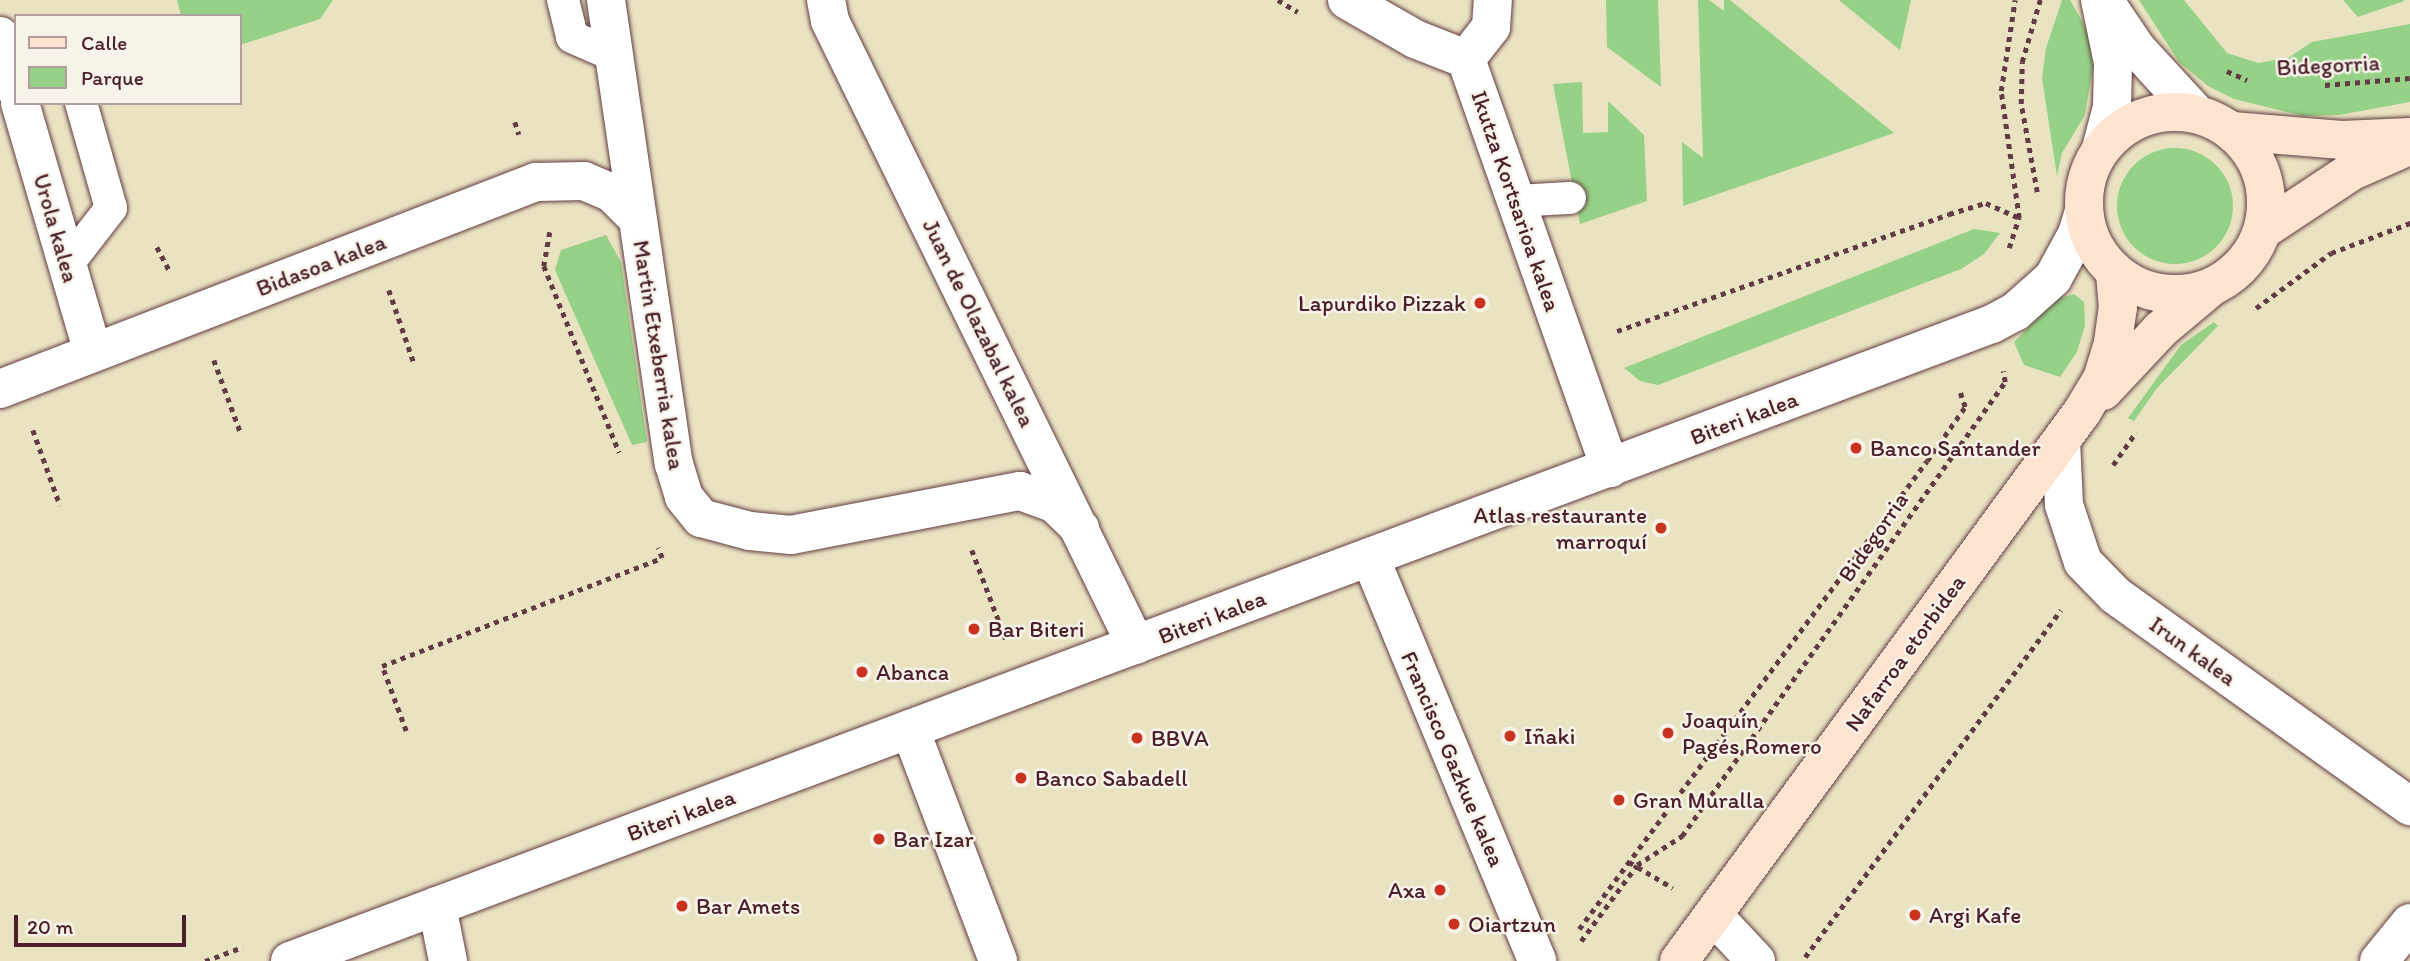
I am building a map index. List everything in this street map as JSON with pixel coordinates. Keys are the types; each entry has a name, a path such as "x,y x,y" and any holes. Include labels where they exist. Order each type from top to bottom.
{"main road":[{"path":"2164,112 2195,112 2232,131 2251,151 2263,176 2267,203 2263,230 2252,254 2233,274 2210,288 2184,295 2160,294 2115,273 2099,255 2084,211 2084,189 2101,149 2118,131 2140,119 2164,112"},
{"path":"2232,131 2342,140 2410,137"},
{"path":"2263,230 2352,171 2410,146"},
{"name":"Nafarroa etorbidea","path":"1679,961 2071,427 2102,379 2113,342 2118,308 2115,273"},
{"name":"Nafarroa etorbidea","path":"2071,427 2160,330 2210,288"}],"street":[{"name":"Martin Etxeberria kalea","path":"606,0 674,464 684,497 701,518 750,531 791,535 1020,491 1055,503 1080,528"},
{"name":"Juan de Olazabal kalea","path":"826,0 830,21 1136,645"},
{"path":"1347,0 1415,38 1466,59 1491,27 1493,0"},
{"path":"2100,0 2113,63 2112,107 2101,149"},
{"path":"2105,0 2137,49 2195,112"},
{"path":"0,36 14,83"},
{"name":"Ikutza Kortsarioa kalea","path":"1466,59 1610,468"},
{"name":"Urola kalea","path":"21,105 93,353"},
{"name":"Bidasoa kalea","path":"0,389 536,182 584,181 612,193 636,218"},
{"name":"Biteri kalea","path":"290,961 1992,324 2025,305 2053,278 2077,234 2084,211"},
{"name":"Irun kalea","path":"2071,427 2064,505 2083,562 2115,595 2410,806"},
{"name":"Francisco Gazkue kalea","path":"1370,557 1537,961"},
{"path":"910,729 998,961"},
{"path":"437,906 448,961"},
{"path":"1713,915 1756,961"},
{"path":"2379,961 2410,923"}],"lane":[{"path":"563,0 572,37 615,55"},
{"path":"67,265 111,208 82,105"},
{"path":"1516,201 1570,198"}],"path":[{"path":"2000,258 2019,218 2001,91 2015,0"},
{"path":"2038,201 2021,104 2022,62 2040,0"},
{"name":"Bidegorria","path":"2218,66 2260,84"},
{"name":"Bidegorria","path":"2320,86 2410,78"},
{"path":"536,182 552,225 544,266 621,457"},
{"path":"1613,321 1618,334 1986,204 2019,218"},
{"path":"2245,316 2331,253 2410,223"},
{"path":"385,279 414,363"},
{"name":"Bidegorria","path":"1574,950 1637,865 1682,836 2005,382 1992,324"},
{"path":"1572,939 1965,407 1944,343"},
{"path":"212,353 240,431"},
{"path":"30,421 60,505"},
{"path":"2110,478 2112,466 2140,426"},
{"path":"406,731 382,666 662,558 657,545"},
{"path":"977,566 1010,650 1013,691"},
{"path":"1802,961 2063,608 2099,617 2115,595"}],"green space":[{"path":"177,0 333,0 320,19 242,44 242,14 180,14"},
{"path":"1606,0 1658,0 1661,87 1607,47"},
{"path":"1698,0 1709,0 1724,11 1724,0 1730,0 1894,133 1683,206 1682,142 1703,158"},
{"path":"1911,0 1900,50 1840,1"},
{"path":"2062,0 2070,0 2089,33 2093,66 2085,115 2062,153 2057,176 2042,78 2046,48"},
{"path":"2139,0 2184,0 2227,53 2258,63 2288,58 2312,42 2410,24 2410,102 2339,115 2303,116 2234,99 2208,86 2179,62"},
{"path":"2343,0 2404,0 2404,1 2358,17"},
{"path":"1582,82 1583,133 1608,132 1608,101 1644,135 1647,201 1580,224 1553,84"},
{"path":"2175,148 2197,153 2216,165 2228,184 2233,206 2228,228 2216,247 2197,259 2175,264 2153,259 2134,247 2122,228 2117,206 2122,184 2134,165 2153,153"},
{"path":"1974,229 2000,233 1984,254 1961,269 1658,385 1640,381 1624,368"},
{"path":"606,235 621,262 647,442 632,445 555,270 561,250"},
{"path":"2074,294 2084,302 2085,325 2077,352 2060,377 2024,365 2014,342 2055,300"},
{"path":"2214,322 2218,326 2157,388 2134,421 2128,418 2181,345"}],"place":[{"name":"Lapurdiko Pizzak","path":"1480,303"},
{"name":"Banco Santander","path":"1856,448"},
{"name":"Atlas restaurante marroquí","path":"1661,528"},
{"name":"Bar Biteri","path":"974,629"},
{"name":"Abanca","path":"862,672"},
{"name":"Joaquín Pagés Romero","path":"1668,733"},
{"name":"Iñaki","path":"1510,736"},
{"name":"BBVA","path":"1137,738"},
{"name":"Banco Sabadell","path":"1021,778"},
{"name":"Gran Muralla","path":"1619,800"},
{"name":"Bar Izar","path":"879,839"},
{"name":"Axa","path":"1440,890"},
{"name":"Bar Amets","path":"682,906"},
{"name":"Argi Kafe","path":"1915,915"},
{"name":"Oiartzun","path":"1454,924"}]}
